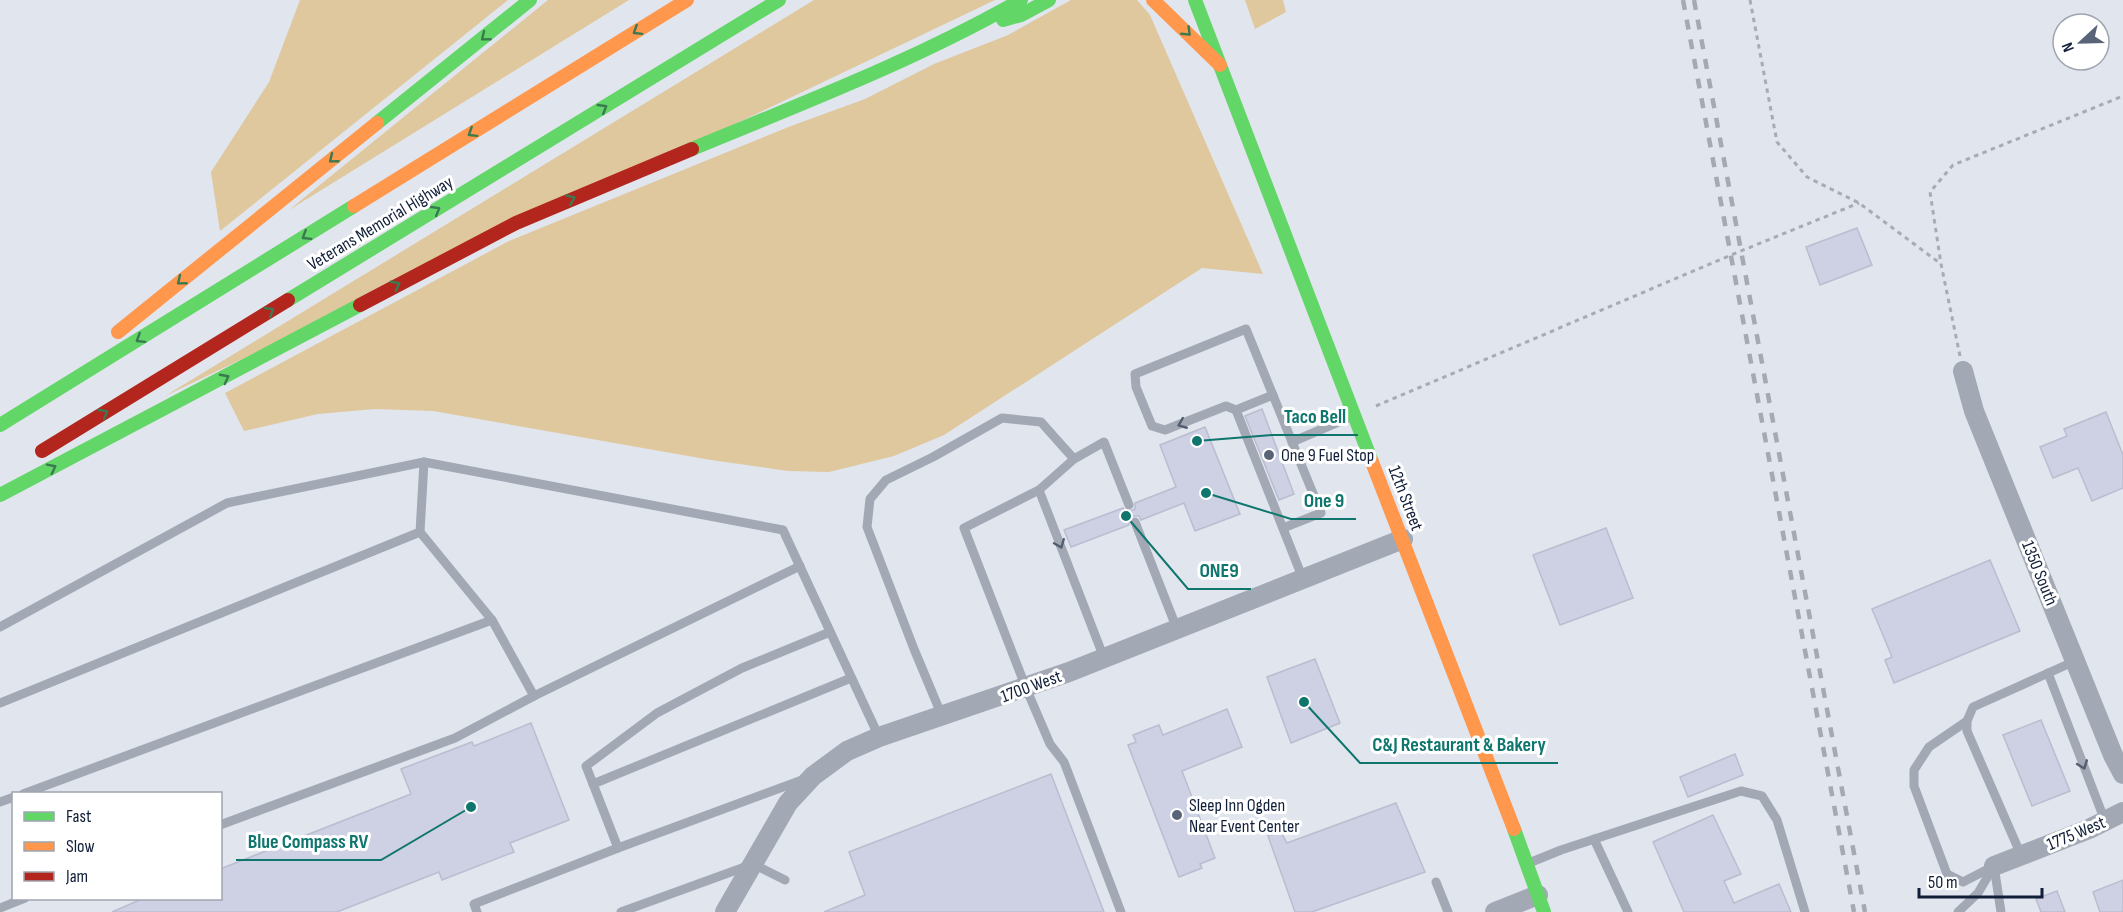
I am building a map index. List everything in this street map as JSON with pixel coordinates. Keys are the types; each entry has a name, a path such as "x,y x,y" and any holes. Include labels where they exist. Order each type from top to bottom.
{"main road":[{"path":"2,424 530,0"},
{"name":"Veterans Memorial Highway","path":"2,424 687,0"},
{"name":"Veterans Memorial Highway","path":"30,458 779,0"},
{"path":"0,495 516,223 891,66 970,29 1021,0"},
{"path":"970,29 1021,15 1049,0"},
{"path":"1153,0 1220,64"},
{"name":"12th Street","path":"1195,0 1541,904"}],"street":[{"name":"1350 South","path":"1963,371 1974,411 2113,755 2123,774"},
{"name":"1700 West","path":"725,912 788,803 813,776 847,751 879,737 1026,688 1403,539"},
{"name":"1775 West","path":"1994,866 2114,817"},
{"path":"1495,912 1541,904"}],"lane":[{"path":"1273,395 1236,410 1226,406 1166,430 1152,426 1136,387 1135,374 1246,329 1273,395 1292,442 1320,513 1283,528"},
{"path":"1236,410 1303,579"},
{"path":"1292,442 1355,415"},
{"path":"942,716 867,527 870,499 886,480 933,457 1002,418 1041,422 1074,459"},
{"path":"1121,912 1064,762 1050,744 1026,688 964,528 1038,490 1074,459 1104,442 1129,505"},
{"path":"424,462 420,532 492,620 534,696"},
{"path":"0,627 227,503 424,462 783,530 879,737"},
{"path":"1038,490 1104,658"},
{"path":"1135,522 1177,628"},
{"path":"0,703 420,532"},
{"path":"222,824 455,738 534,696 800,566"},
{"path":"29,792 492,620"},
{"path":"618,848 586,766 657,713 742,669 830,632"},
{"path":"2021,855 1967,731 1967,721 1973,707 2075,661"},
{"path":"2048,672 2062,711 2114,817"},
{"path":"593,784 852,678"},
{"path":"1967,721 1929,747 1914,770 1914,786 1947,874 1963,882 1994,866"},
{"path":"477,912 474,904 813,776"},
{"path":"1527,864 1741,791 1762,796 1776,820 1805,912"},
{"path":"1594,840 1628,912"},
{"path":"621,912 753,864 785,880"},
{"path":"1958,912 1978,894 1994,866"},
{"path":"1994,866 2001,912"},
{"path":"1436,882 1448,912"},
{"path":"0,908 20,900"}],"path":[{"path":"1750,0 1777,142 1807,177 1859,203 1941,264"},
{"path":"1963,371 1941,264 1930,192 1953,165 2123,96"},
{"path":"1355,415 1859,203"}],"shaded area":[{"path":"300,0 508,0 220,231 211,172 269,82"},
{"path":"548,0 629,0 289,210"},
{"path":"814,0 995,0 165,396"},
{"path":"1071,0 1137,0 1150,15 1263,274 1202,268 944,435 894,456 829,472 788,471 711,460 433,411 375,409 318,414 244,431 225,393 509,241 791,126 865,99 934,64 1008,35"},
{"path":"1245,0 1283,0 1286,12 1255,29"}],"building":[{"path":"1857,228 1872,265 1820,285 1806,247"},
{"name":"One 9 Fuel Stop","path":"1262,409 1294,494 1279,500 1245,416"},
{"path":"2106,412 2123,455 2123,488 2092,501 2078,468 2053,478 2040,447 2067,436 2064,429"},
{"path":"1205,427 1240,514 1195,531 1184,503 1141,520 1139,516 1133,516 1129,518 1129,525 1071,547 1064,530 1123,508 1125,511 1131,511 1135,509 1135,503 1176,487 1160,445"},
{"path":"1606,528 1633,598 1560,625 1533,555"},
{"path":"1990,560 2020,631 1894,683 1885,660 1892,657 1872,609"},
{"path":"1315,659 1340,723 1291,743 1267,677"},
{"name":"Sleep Inn Ogden Near Event Center","path":"1227,709 1242,747 1182,771 1215,858 1200,864 1202,868 1179,877 1128,745 1136,742 1133,735 1159,725 1163,735"},
{"path":"2041,720 2070,791 2032,806 2003,735"},
{"path":"531,723 569,820 510,843 514,852 442,880 439,872 337,912 112,912 139,900 222,900 222,868 411,794 401,769 472,742 474,746"},
{"path":"1735,754 1743,775 1688,797 1680,777"},
{"path":"1051,774 1104,912 824,912 865,895 849,852"},
{"path":"1396,803 1425,872 1312,912 1295,912 1268,836 1280,831 1287,843"},
{"path":"1713,815 1741,874 1724,881 1734,903 1779,884 1791,912 1684,912 1653,842"},
{"path":"2123,880 2123,912 2100,912 2093,892"},
{"path":"2057,891 2065,912 2041,912 2036,899"}],"railway":[{"path":"1683,0 1854,912"},
{"path":"1694,0 1865,912"}],"traffic: fast":[{"path":"377,123 530,0"},
{"path":"288,300 779,0"},
{"path":"692,149 900,61 1021,0"},
{"path":"1003,20 1021,15 1049,0"},
{"path":"1195,0 1372,462"},
{"path":"0,425 354,206"},
{"path":"0,495 360,305"},
{"path":"1514,829 1544,912"}],"traffic: slow":[{"path":"354,206 687,0"},
{"path":"1153,0 1220,65"},
{"path":"118,332 377,123"},
{"path":"1372,462 1514,829"}],"traffic: jam":[{"path":"360,305 516,223 692,149"},
{"path":"42,451 288,300"}],"place":[{"name":"Taco Bell","path":"1197,441"},
{"name":"One 9 Fuel Stop","path":"1269,455"},
{"name":"One 9","path":"1206,493"},
{"name":"ONE9","path":"1126,516"},
{"name":"C&J Restaurant & Bakery","path":"1304,702"},
{"name":"Blue Compass RV","path":"471,807"},
{"name":"Sleep Inn Ogden Near Event Center","path":"1177,815"}]}
